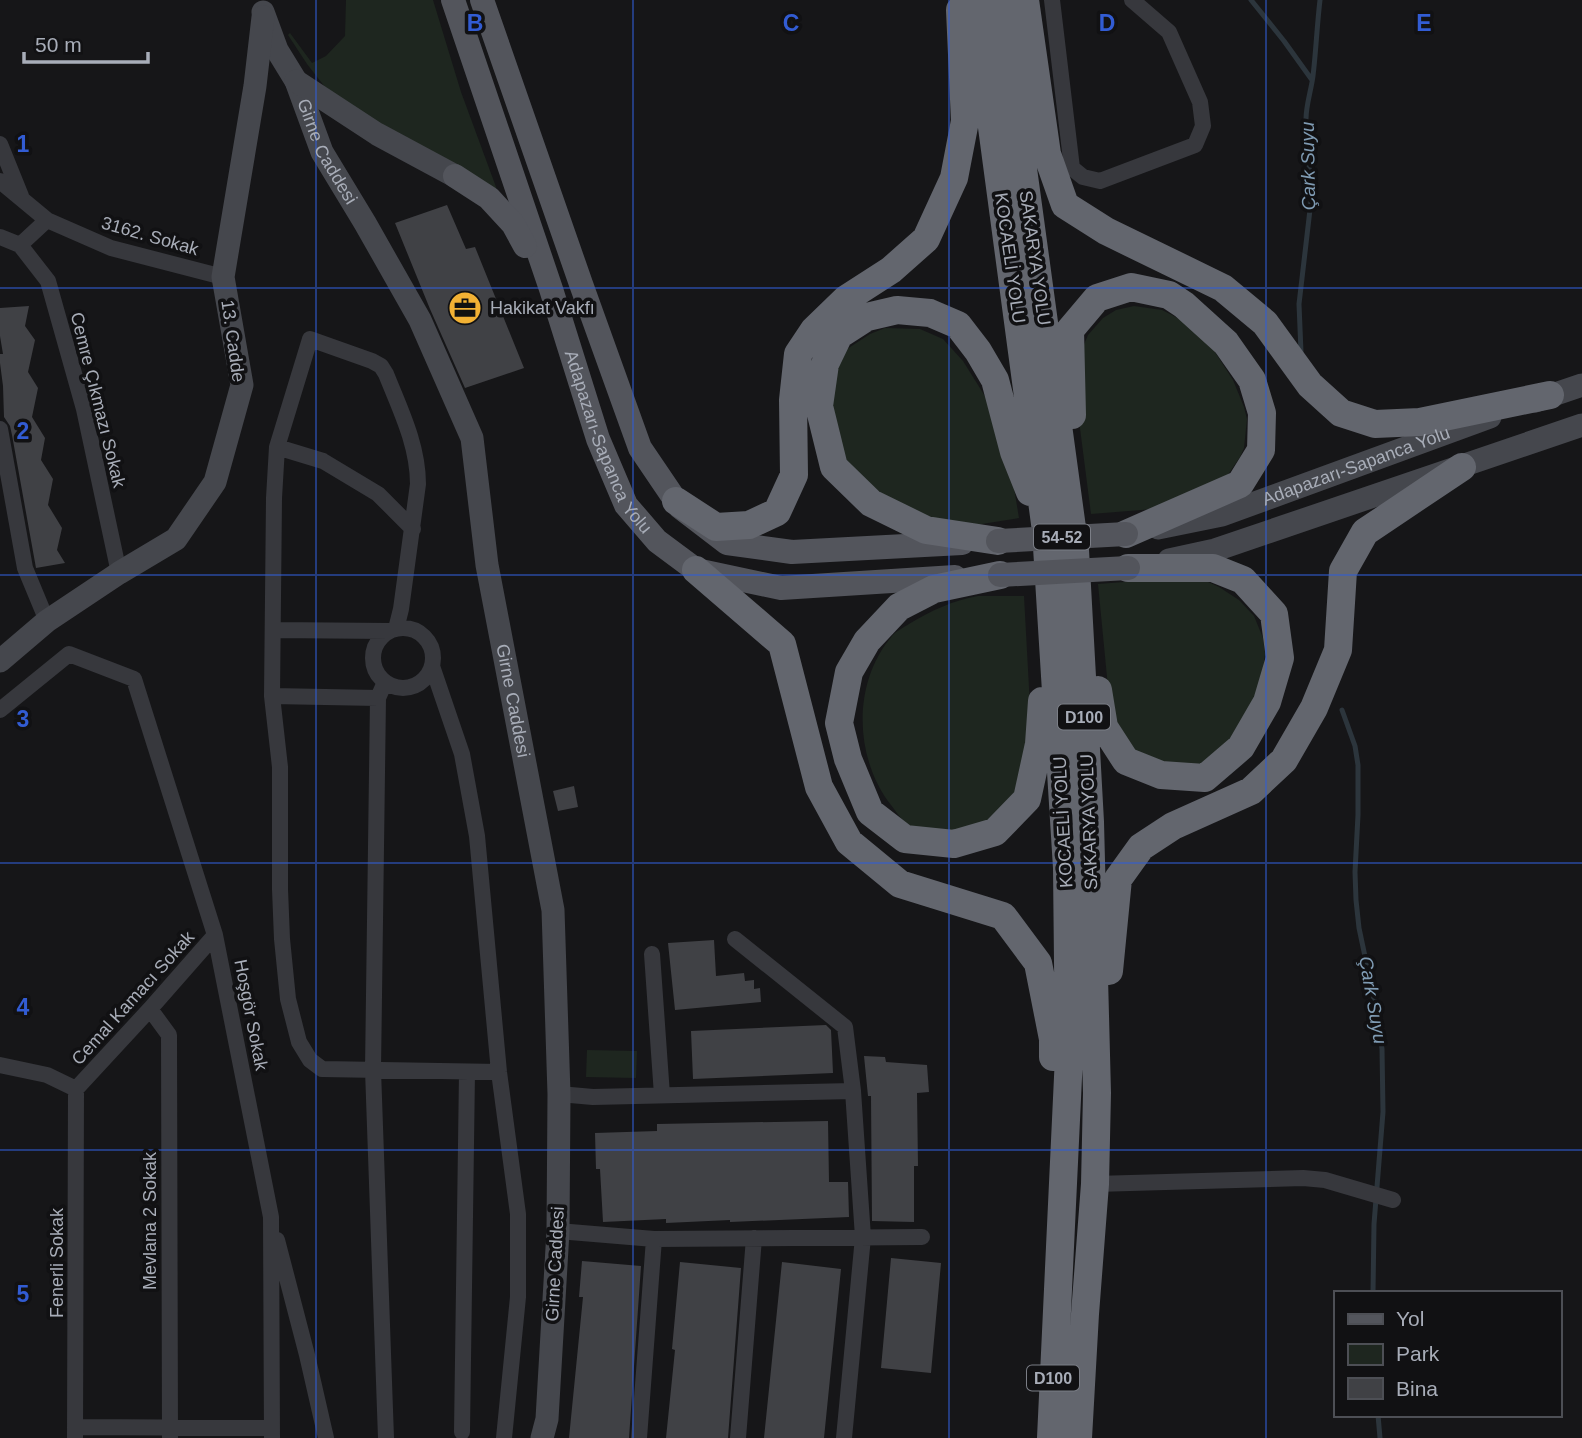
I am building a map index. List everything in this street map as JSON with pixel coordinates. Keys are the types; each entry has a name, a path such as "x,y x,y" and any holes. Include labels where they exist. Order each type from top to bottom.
{"highway":[{"path":"676,501 716,527 749,525 777,512 794,475 793,400 798,354 814,330 846,299 891,270 926,239 954,178 965,121 960,0"},
{"name":"KOCAELİ YOLU","path":"975,0 1046,531 1067,869 1068,1070 1051,1438"},
{"name":"SAKARYA YOLU","path":"1000,0 1075,556 1090,822 1097,1093 1095,1184 1078,1438"},
{"path":"1025,0 1047,154 1065,205 1106,231 1223,288 1265,323 1310,385 1341,413 1375,424 1420,422 1550,395"},
{"path":"1126,534 1240,484 1261,450 1262,413 1252,380 1226,343 1169,295 1131,287 1097,298 1070,330 1075,556 1104,727 1126,761 1161,775 1205,778 1241,747 1267,702 1280,658 1274,614 1243,580 1213,568 1128,568"},
{"path":"998,541 926,530 871,503 834,467 819,406 825,365 839,335 867,317 897,310 930,313 958,325 995,380 1014,452 1046,531"},
{"path":"1097,1093 1118,879 1141,847 1173,826 1251,791 1284,760 1314,708 1338,650 1343,571 1365,532 1462,467"},
{"path":"696,570 782,644 819,787 849,842 900,884 1003,916 1038,963 1053,1040 1056,1319"},
{"path":"1000,575 934,589 899,607 867,641 849,672 839,723 848,759 870,812 905,839 954,845 995,832 1027,799 1039,744 1050,594"}],"main road":[{"name":"Adapazarı-Sapanca Yolu","path":"453,0 551,289 598,439 626,505 657,541 696,570 781,588 1000,575"},
{"name":"Adapazarı-Sapanca Yolu","path":"482,0 640,448 680,507 727,543 792,552 998,541"},
{"path":"455,176 489,198 513,223 551,289"},
{"name":"54-52","path":"998,541 1126,534"},
{"name":"54-52","path":"1000,575 1128,568"}],"street":[{"path":"1052,0 1072,168 1083,177 1100,181 1195,145 1203,126 1200,102 1169,32 1132,0"},
{"name":"Girne Caddesi","path":"262,6 277,50 296,81 322,152 420,320 472,438 487,565 553,910 559,1094 558,1231 547,1419 542,1438"},
{"name":"13. Cadde","path":"0,661 47,621 176,539 215,482 242,385 223,277 255,86 262,6"},
{"path":"296,81 377,134 455,176"},
{"path":"0,144 21,199"},
{"name":"3162. Sokak","path":"0,181 47,220 111,248 223,277"},
{"path":"0,237 20,245 47,220"},
{"name":"Cemre Çıkmazı Sokak","path":"20,245 48,281 84,409 119,573"},
{"path":"273,629 392,630 412,629 426,639 431,647 432,666 421,682 403,688 394,687 379,676 373,660 377,643 392,630 401,609 418,484 415,451 381,366 372,360 310,339 277,447 274,498 272,696 280,767 282,939 288,999 299,1042 310,1060 322,1069 499,1072"},
{"name":"Adapazarı-Sapanca Yolu","path":"1126,534 1222,515 1582,385"},
{"name":"Adapazarı-Sapanca Yolu","path":"1128,568 1215,550 1582,425"},
{"path":"0,429 25,568 47,621"},
{"path":"277,447 323,461 345,474 378,494 413,529"},
{"name":"Hoşgör Sokak","path":"0,710 69,654 134,679 215,936 271,1217 272,1433"},
{"path":"432,666 462,754 477,836 499,1072 518,1214 518,1297 503,1438"},
{"path":"386,682 378,698 373,1070 386,1438"},
{"path":"272,696 378,698"},
{"name":"Cemal Kamacı Sokak","path":"0,1065 47,1074 76,1089 215,936"},
{"path":"735,939 845,1027 853,1090 863,1237 844,1438"},
{"path":"652,954 662,1095"},
{"name":"Mevlana 2 Sokak","path":"150,1009 169,1035 170,1433"},
{"path":"462,1432 467,1072"},
{"name":"Fenerli Sokak","path":"75,1433 76,1089"},
{"path":"559,1094 593,1097 853,1090"},
{"path":"1095,1184 1279,1178 1325,1180 1393,1200"},
{"path":"271,1217 326,1438"},
{"path":"558,1231 654,1239 922,1237"},
{"path":"738,1438 754,1238"},
{"path":"639,1438 654,1239"},
{"path":"75,1433 272,1433"}],"green space":[{"path":"346,0 433,0 461,92 503,206 332,96 307,64 288,35 290,33 312,63 326,56 345,36"},
{"path":"1134,306 1162,310 1172,315 1213,349 1233,380 1244,407 1247,419 1244,448 1227,476 1179,507 1091,514 1077,405 1083,347 1088,335 1103,318 1116,310"},
{"path":"885,328 920,329 943,339 963,361 988,401 1010,464 1019,518 957,528 939,527 845,472 826,398 844,351 870,334"},
{"path":"1177,578 1208,582 1239,600 1254,616 1263,638 1265,654 1262,679 1237,736 1191,773 1133,757 1110,708 1098,584"},
{"path":"978,596 1024,596 1030,706 1029,772 988,838 916,829 904,821 879,786 870,765 863,721 864,698 870,676 879,655 894,634 934,610"},
{"path":"587,1050 637,1051 636,1078 586,1077"}],"building":[{"name":"Hakikat Vakfı","path":"447,205 466,249 475,247 524,368 465,388 395,223"},
{"path":"29,306 25,326 35,340 28,372 38,388 32,417 45,438 41,460 53,479 48,505 62,528 57,550 65,563 36,568 12,435 4,417 0,363 0,354 3,354 0,308"},
{"path":"574,786 578,807 558,811 553,791"},
{"path":"714,940 716,976 744,973 745,981 754,980 754,989 760,988 761,1002 675,1010 668,943"},
{"path":"826,1025 831,1030 833,1073 693,1079 691,1031"},
{"path":"864,1056 885,1057 886,1062 927,1065 929,1092 917,1093 918,1166 914,1166 914,1222 872,1221 871,1096 868,1096"},
{"path":"828,1121 829,1182 848,1182 849,1217 730,1222 666,1223 666,1219 603,1222 600,1169 596,1169 595,1133 657,1131 657,1124"},
{"path":"891,1258 941,1263 931,1373 881,1368"},
{"path":"582,1261 641,1266 629,1438 569,1438 583,1297 579,1297"},
{"path":"680,1262 741,1268 728,1438 666,1438"},
{"path":"782,1262 841,1269 824,1438 764,1438"}],"waterway":[{"name":"Çark Suyu","path":"1251,0 1312,80"},
{"name":"Çark Suyu","path":"1301,352 1299,304 1311,201 1306,114 1313,76 1320,0"},
{"name":"Çark Suyu","path":"1342,710 1355,746 1358,765 1356,900 1382,1049 1383,1112 1374,1224 1373,1291"},
{"name":"Çark Suyu","path":"1378,1417 1380,1438"}],"place":[{"name":"Hakikat Vakfı","path":"465,308"}]}
